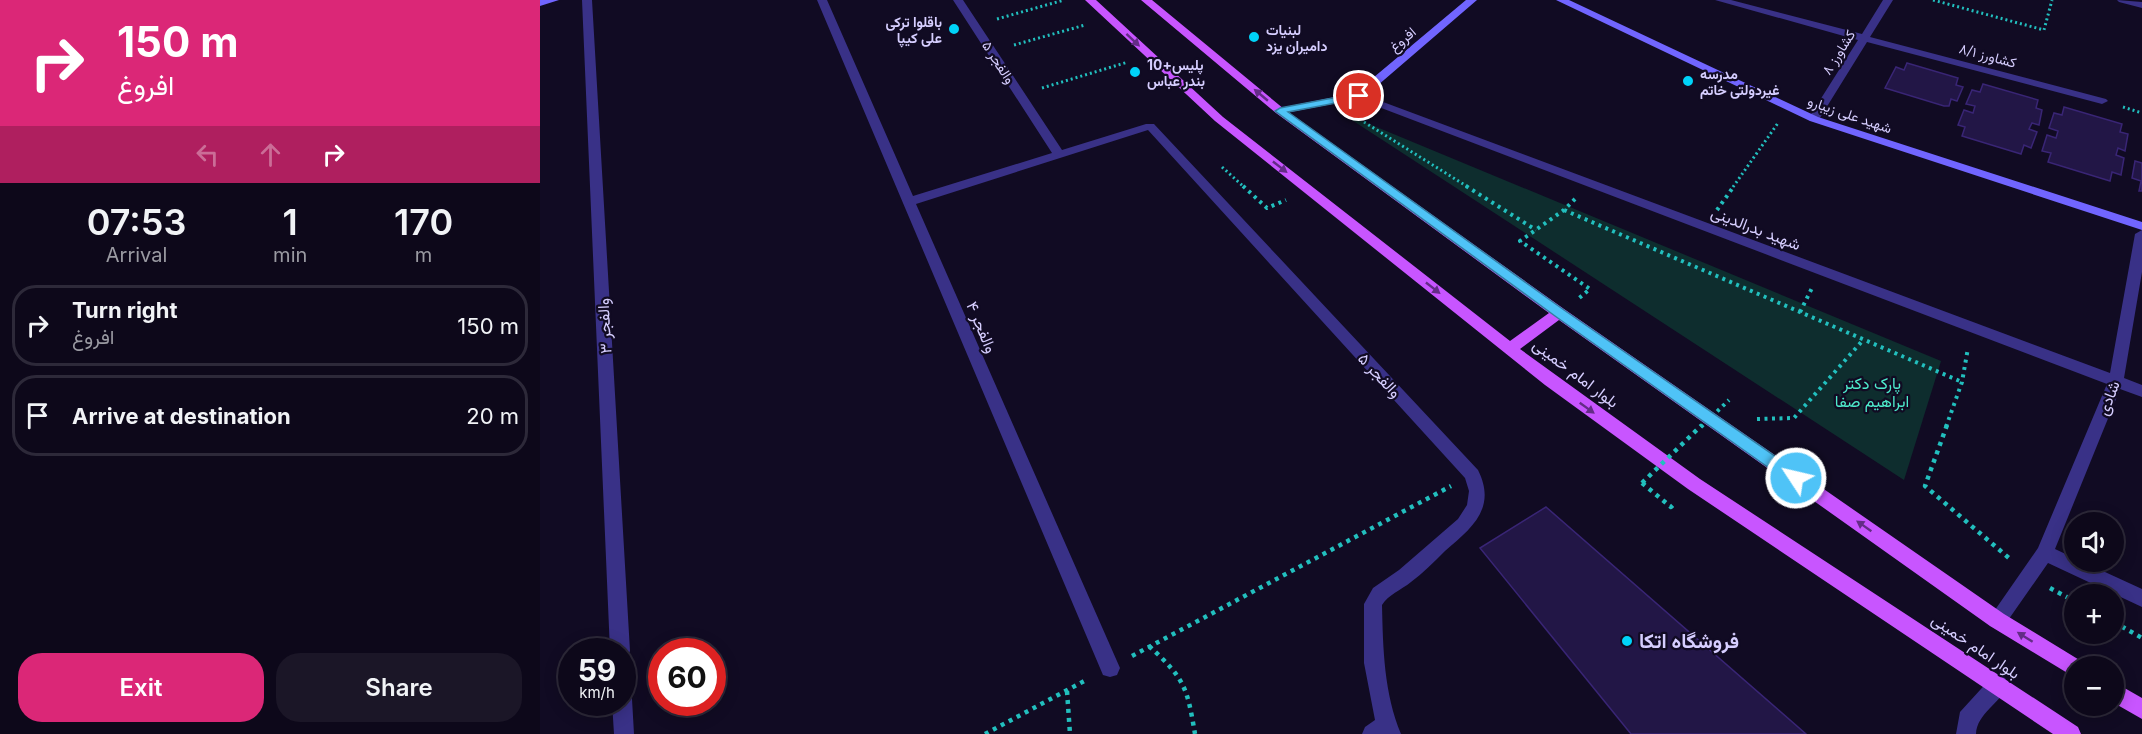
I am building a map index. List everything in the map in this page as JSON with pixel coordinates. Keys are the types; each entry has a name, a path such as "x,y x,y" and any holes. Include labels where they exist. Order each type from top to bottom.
{"main road":[{"name":"بلوار امام خمینی","path":"1090,0 1219,119 1509,349 1694,484 2071,734"},
{"name":"بلوار امام خمینی","path":"1146,0 1280,111 1559,313 1997,620 2064,662"},
{"path":"1509,349 1559,313"},
{"path":"2124,698 2142,710"}],"street":[{"path":"540,3 554,0"},
{"name":"والفجر ۳","path":"587,0 619,638"},
{"name":"والفجر ۴","path":"822,0 1110,668"},
{"name":"والفجر ۵","path":"958,0 1059,154"},
{"name":"افروغ","path":"1359,96 1472,0"},
{"name":"شهید علی زیبارو","path":"1561,0 1814,119 2142,226"},
{"name":"کشاورز ۸/۱","path":"1720,0 2102,101"},
{"name":"کشاورز ۸","path":"1814,119 1888,0"},
{"path":"2122,0 2142,5"},
{"path":"1280,111 1359,96"},
{"name":"شهید بدرالدینی","path":"1359,96 2142,391"},
{"name":"والفجر ۵","path":"908,202 1150,126 1472,475"},
{"name":"شادی","path":"1997,620 2045,553 2116,381 2142,234"},
{"path":"1383,731 1374,663 1373,604 1379,594 1419,564 1464,524 1475,507 1477,491 1472,475"},
{"path":"2045,553 2142,598"},
{"path":"1966,734 1968,719 1998,685"},
{"path":"623,716 624,734"}],"path":[{"path":"997,19 1064,0"},
{"path":"1933,0 2044,30 2052,0"},
{"path":"1014,45 1110,18"},
{"path":"1042,88 1150,55"},
{"path":"1330,101 1536,230"},
{"path":"1705,226 1789,108"},
{"path":"1559,313 1590,289 1520,241 1564,210 1590,183"},
{"path":"1564,210 1962,382"},
{"path":"1971,327 1962,382 1925,486 2029,576"},
{"path":"1759,421 1794,418 1864,339"},
{"path":"1671,507 1642,483 1729,400"},
{"path":"986,734 1472,475"},
{"path":"2124,628 2142,638"},
{"path":"1149,646 1174,669 1188,694 1195,734"},
{"path":"1067,691 1070,734"}],"green space":[{"name":"پارک دکتر ابراهیم صفا","path":"1338,111 1941,361 1904,480"}],"building":[{"path":"1907,63 1958,78 1956,85 1963,87 1957,101 1951,99 1949,106 1944,106 1885,88 1896,67 1904,70"},
{"path":"1983,84 2038,100 2036,108 2042,110 2039,125 2032,123 2029,129 2037,132 2031,148 2024,145 2021,154 1962,136 1965,127 1958,125 1964,110 1973,113 1975,106 1966,104 1972,90 1980,92"},
{"path":"2064,107 2122,124 2120,132 2128,134 2125,151 2118,148 2116,155 2124,158 2121,175 2112,172 2110,181 2048,162 2051,153 2042,151 2047,135 2056,138 2058,131 2049,128 2054,113 2062,115"},
{"path":"2135,161 2142,163 2142,191 2139,191 2141,181 2132,178"},
{"name":"فروشگاه اتکا","path":"1546,507 1806,734 1631,734 1480,548"}],"place":[{"name":"باقلوا ترکی علی کیپا","path":"954,29"},
{"name":"لبنیات دامیران یزد","path":"1254,37"},
{"name":"پليس+10 بندر عباس","path":"1135,72"},
{"name":"مدرسه غیردولتی خاتم","path":"1688,81"},
{"name":"فروشگاه اتکا","path":"1627,641"}],"route":[{"path":"1359,96 1280,111 1559,313 1796,478"}]}
